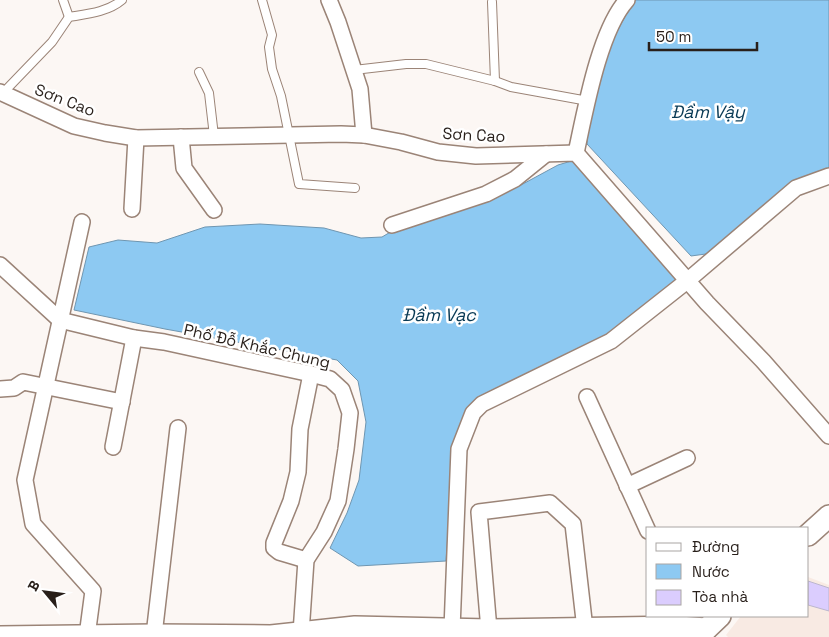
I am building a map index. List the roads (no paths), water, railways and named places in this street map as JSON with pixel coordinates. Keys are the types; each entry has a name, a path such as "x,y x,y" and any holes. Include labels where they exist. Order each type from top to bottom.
{"street":[{"path":"329,0 360,89 364,135"},
{"path":"622,2 599,59 576,153 687,280 829,436"},
{"name":"Sơn Cao","path":"1,95 74,126 136,138 288,134 364,135 438,152 476,156 576,153"},
{"path":"181,137 184,168 214,210"},
{"path":"132,209 136,138"},
{"path":"392,225 486,194 515,179 546,154"},
{"path":"452,629 459,449 473,413 482,404 611,340 687,280 796,188 829,176"},
{"path":"82,222 25,480 32,524 93,591 87,636"},
{"path":"0,265 60,320"},
{"name":"Phố Đỗ Khắc Chung","path":"60,320 134,338 164,342 311,374 330,379 342,390 350,413 338,501 324,532 306,560 301,633"},
{"path":"113,447 134,338"},
{"path":"306,560 279,552 274,548 274,543 294,491 298,472 300,429 311,374"},
{"path":"0,389 14,388 23,382 122,402"},
{"path":"587,396 646,527"},
{"path":"154,634 178,428"},
{"path":"628,486 686,458"},
{"path":"489,630 478,512 550,503 573,524 585,629"},
{"path":"809,534 829,516"},
{"path":"0,637 154,634 271,636 355,627 426,633 452,629 520,633 585,629 703,627"}],"lane":[{"path":"63,0 69,17"},
{"path":"1,95 52,42 69,17 94,13 116,5 122,0"},
{"path":"262,0 272,35 269,47 272,69 281,96 299,184 355,188"},
{"path":"492,2 495,81"},
{"path":"354,70 426,64 495,81 511,87 588,101"},
{"path":"199,72 209,92 214,136"}],"water":[{"name":"Đầm Vậy","path":"635,0 829,0 829,172 713,253 691,256 587,144 591,106 601,69 616,33"},
{"name":"Đầm Vạc","path":"578,159 678,277 668,290 609,334 500,389 454,448 446,561 358,566 330,548 347,513 359,480 366,422 358,381 337,360 165,329 74,310 89,247 118,240 157,243 205,227 260,224 324,228 361,238 382,237 399,227 521,185 558,165"}]}
